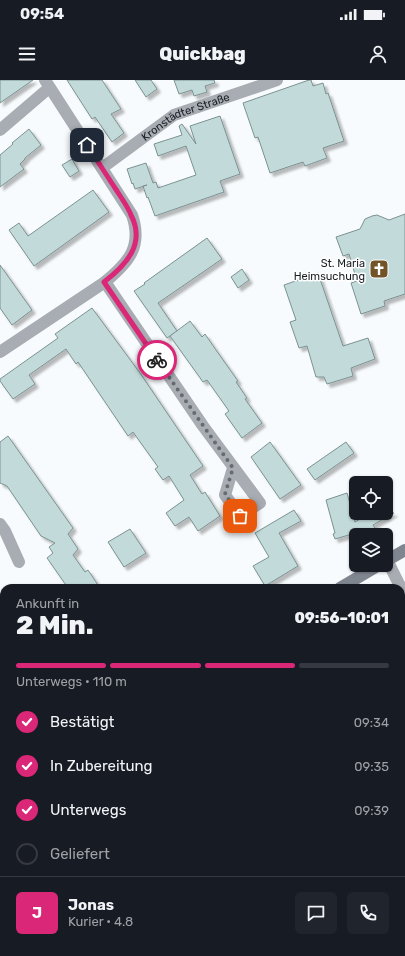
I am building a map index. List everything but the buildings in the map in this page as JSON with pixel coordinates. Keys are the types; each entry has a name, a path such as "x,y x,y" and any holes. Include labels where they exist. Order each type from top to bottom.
{"main road":[{"path":"393,557 405,550"},
{"path":"347,584 367,572"}],"street":[{"name":"Kronstädter Straße","path":"102,168 174,115 277,80"},
{"path":"0,130 47,84 132,215 136,237 130,258 120,269 104,282 0,352"},
{"path":"104,282 176,388 233,468"},
{"path":"0,524 5,531 19,562"},
{"path":"391,572 398,584"}],"way so far":[{"path":"157,360 233,468 225,494 240,516"}],"place":[{"name":"St. Maria Heimsuchung","path":"379,269"}],"route":[{"path":"87,145 132,215 136,237 130,258 120,269 104,282 157,360"}]}
